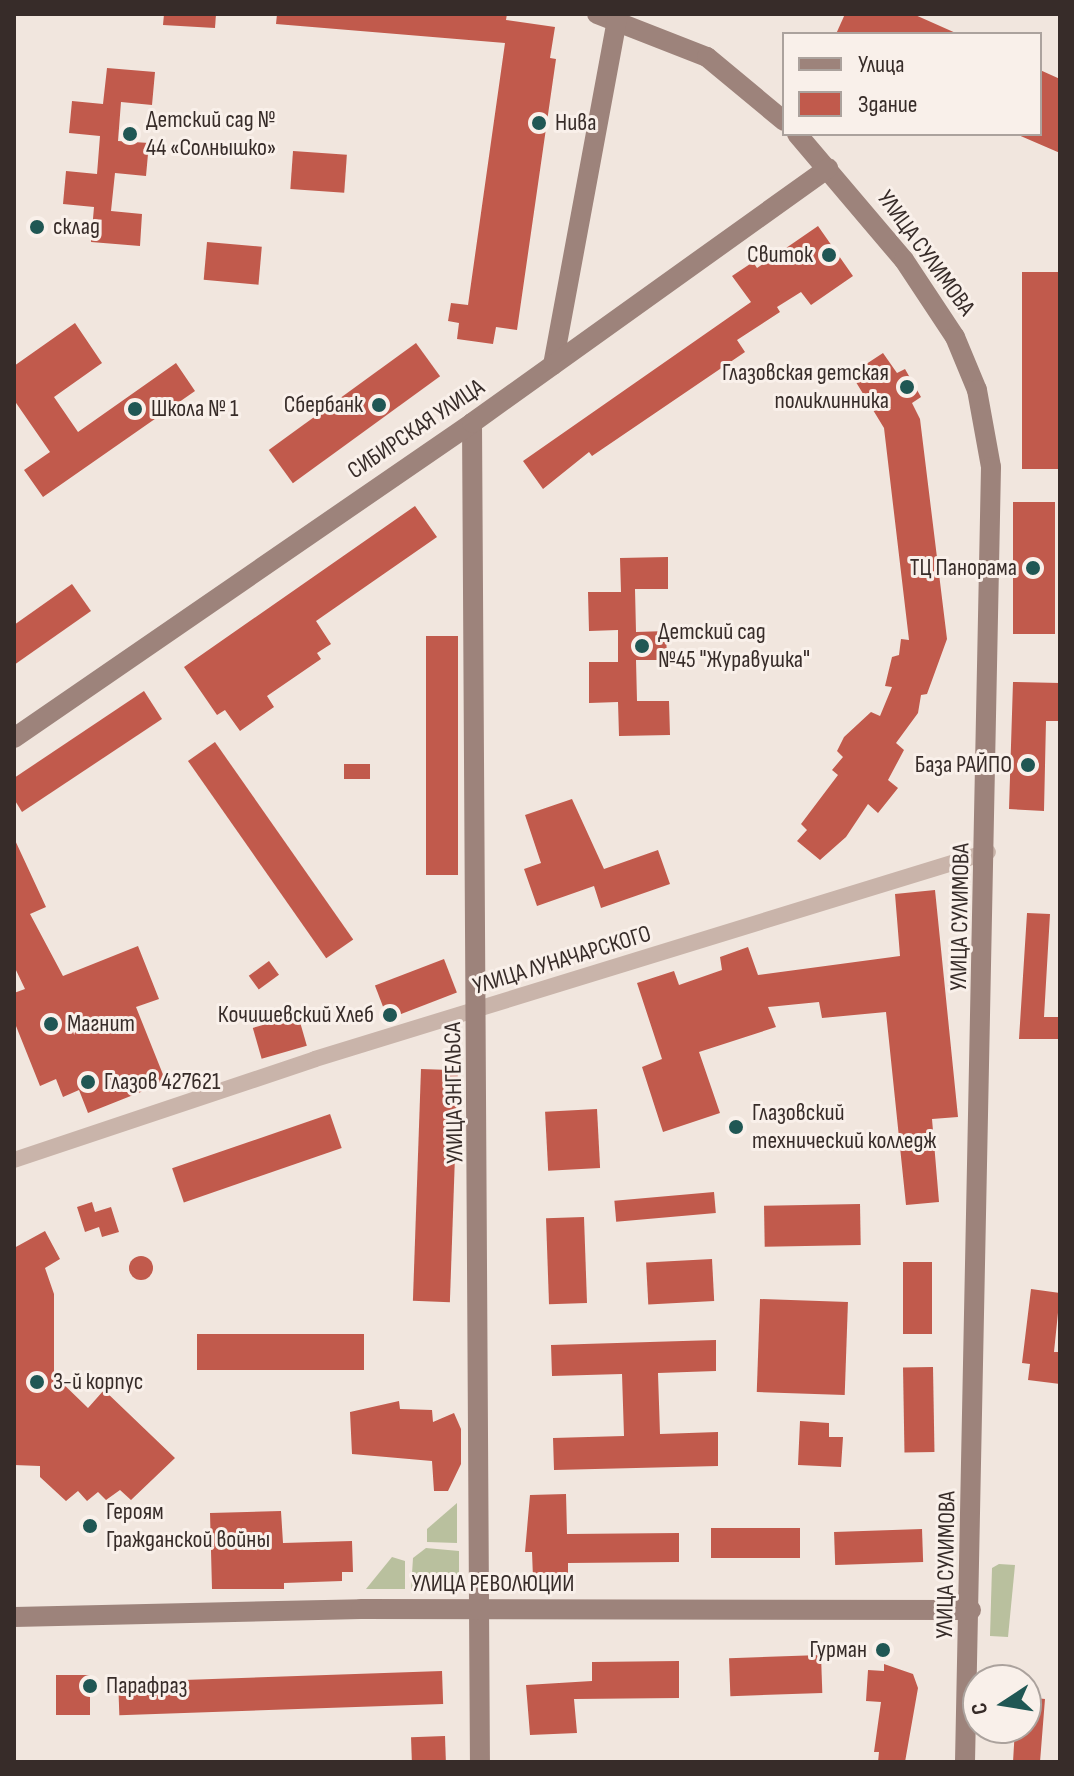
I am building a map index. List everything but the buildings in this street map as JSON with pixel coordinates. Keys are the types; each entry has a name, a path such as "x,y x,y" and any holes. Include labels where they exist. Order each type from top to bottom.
{"main road":[{"path":"597,14 618,18 707,57 782,119"},
{"path":"553,365 618,18"},
{"name":"УЛИЦА СУЛИМОВА","path":"799,136 904,260 955,337 985,424 993,594 965,1762"},
{"name":"СИБИРСКАЯ УЛИЦА","path":"14,738 472,423 828,168"},
{"name":"УЛИЦА ЭНГЕЛЬСА","path":"472,423 479,1011 480,1762"},
{"name":"УЛИЦА РЕВОЛЮЦИИ","path":"14,1617 481,1609 971,1610"}],"street":[{"name":"УЛИЦА ЛУНАЧАРСКОГО","path":"14,1160 988,852"}],"green space":[{"path":"457,1503 457,1543 427,1542 427,1529"},
{"path":"426,1548 459,1551 459,1591 411,1590 413,1558"},
{"path":"392,1557 405,1561 405,1589 366,1589"},
{"path":"999,1564 1015,1565 1008,1637 990,1636 992,1568"}],"place":[{"name":"Нива","path":"539,123"},
{"name":"Детский сад № 44 «Солнышко»","path":"130,134"},
{"name":"склад","path":"37,227"},
{"name":"Свиток","path":"829,255"},
{"name":"Глазовская детская поликлинника","path":"907,387"},
{"name":"Сбербанк","path":"379,405"},
{"name":"Школа № 1","path":"135,409"},
{"name":"ТЦ Панорама","path":"1033,568"},
{"name":"Детский сад №45 \"Журавушка\"","path":"642,646"},
{"name":"База РАЙПО","path":"1028,765"},
{"name":"Кочишевский Хлеб","path":"390,1015"},
{"name":"Магнит","path":"51,1024"},
{"name":"Глазов 427621","path":"88,1082"},
{"name":"Глазовский технический колледж","path":"736,1127"},
{"name":"3-й корпус","path":"37,1382"},
{"name":"Героям Гражданской войны","path":"90,1526"},
{"name":"Гурман","path":"883,1650"},
{"name":"Парафраз","path":"90,1686"}]}
